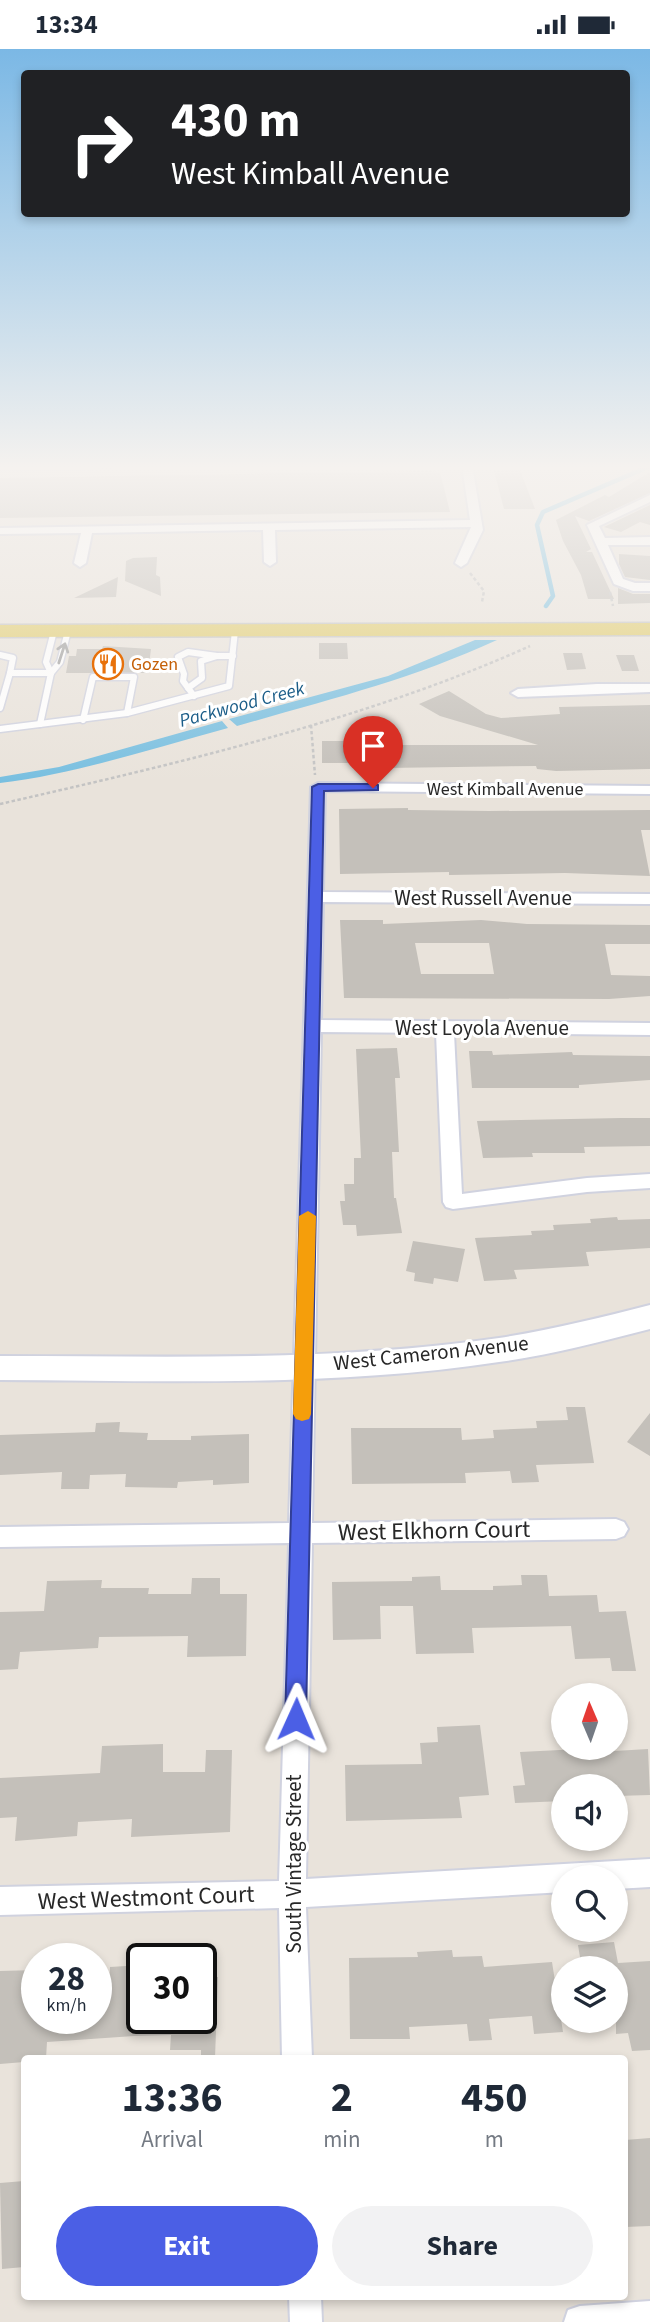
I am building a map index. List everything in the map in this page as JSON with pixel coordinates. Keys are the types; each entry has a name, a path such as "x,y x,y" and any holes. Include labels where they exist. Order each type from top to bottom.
{"main road":[{"path":"0,631 650,615"},
{"path":"0,618 228,624 650,629"}],"street":[{"path":"613,571 618,581 633,587 650,587"},
{"path":"517,693 650,688"},
{"name":"West Kimball Avenue","path":"318,787 650,790"},
{"name":"South Vintage Street","path":"297,2055 292,1894 318,787"},
{"name":"West Russell Avenue","path":"317,897 650,899"},
{"name":"West Loyola Avenue","path":"313,1026 650,1029"},
{"path":"445,1028 453,1202 587,1185 650,1181"},
{"name":"West Cameron Avenue","path":"0,1368 374,1363 500,1349 650,1317"},
{"name":"West Elkhorn Court","path":"0,1537 616,1529"},
{"name":"West Westmont Court","path":"0,1902 292,1894 650,1873"},
{"path":"305,2300 306,2322"},
{"path":"580,2322 650,2317"}],"lane":[{"path":"1,726 83,720 127,713 231,684 233,656 228,624"},
{"path":"51,673 46,661 61,631"},
{"path":"40,724 51,673 60,661 61,631"},
{"path":"194,696 183,681 184,674 178,657 188,652 233,656"},
{"path":"0,656 13,658 0,708"},
{"path":"188,688 202,678 201,661 217,656"},
{"path":"10,673 51,673"},
{"path":"83,720 93,677 134,677 127,713"}],"path":[{"path":"468,571 484,591 481,603"},
{"path":"0,804 97,782 379,705 486,666 535,643"},
{"path":"312,725 314,771 318,787"}],"water":[{"name":"Packwood Creek","path":"475,640 497,640 432,667 336,698 237,726 229,719 388,676"},
{"name":"Packwood Creek","path":"222,721 228,728 86,767 0,783 0,777 59,767"}],"building":[{"path":"125,571 156,571 156,575 160,577 161,596 125,581"},
{"path":"579,571 601,571 614,599 588,599"},
{"path":"622,571 650,571 650,580 625,577"},
{"path":"118,577 116,597 74,598"},
{"path":"618,588 633,594 650,594 650,603 618,604"},
{"path":"319,643 347,643 348,659 319,659"},
{"name":"Gozen","path":"103,646 151,649 148,673 66,673 69,656 76,656 77,649 102,649"},
{"path":"563,653 582,653 586,669 567,670"},
{"path":"616,655 634,655 639,671 622,671"},
{"path":"449,691 486,714 501,718 560,714 559,707 650,705 650,769 556,771 537,769 536,766 385,768 365,763 322,763 322,741 344,741 344,745 538,745 440,716 419,704"},
{"path":"339,809 489,811 650,810 650,830 641,830 650,876 565,873 449,875 449,872 340,874"},
{"path":"340,920 383,920 383,924 481,920 527,924 650,925 650,944 605,944 611,975 650,976 650,996 609,999 344,998","holes":["415,943 489,943 494,974 421,974"]},
{"path":"397,1048 400,1078 395,1078 399,1152 392,1152 394,1198 402,1233 357,1236 356,1225 343,1225 340,1201 345,1201 344,1184 354,1184 354,1158 361,1158 356,1049"},
{"path":"469,1051 492,1051 493,1055 572,1052 573,1055 650,1056 650,1080 579,1085 579,1088 472,1088"},
{"path":"650,1118 650,1146 584,1147 585,1153 532,1153 533,1157 483,1158 477,1121"},
{"path":"617,1217 618,1220 650,1219 650,1248 586,1252 589,1266 514,1270 517,1279 484,1281 475,1238 532,1235 531,1231 554,1230 553,1225 591,1223 590,1219"},
{"path":"413,1241 465,1249 458,1282 434,1278 433,1284 414,1281 415,1273 406,1271"},
{"path":"566,1407 585,1407 594,1463 536,1465 539,1482 512,1483 510,1471 465,1473 466,1483 352,1484 351,1428 461,1428 462,1440 494,1438 493,1430 537,1428 536,1421 568,1420"},
{"path":"650,1413 650,1456 627,1442"},
{"path":"120,1422 119,1432 148,1433 147,1440 191,1440 191,1436 249,1434 249,1483 213,1485 213,1480 178,1482 177,1488 125,1487 126,1474 90,1475 89,1489 61,1489 62,1472 0,1475 0,1435 95,1432 96,1423"},
{"path":"521,1575 547,1575 549,1596 597,1595 599,1612 626,1611 636,1671 612,1671 610,1658 575,1659 571,1626 472,1628 474,1653 416,1654 413,1606 380,1606 381,1639 333,1640 332,1582 412,1581 412,1577 440,1576 441,1590 493,1590 493,1586 522,1585"},
{"path":"192,1578 220,1578 220,1594 247,1594 246,1656 187,1657 188,1636 99,1637 98,1648 20,1652 18,1669 0,1670 0,1612 44,1611 47,1581 102,1580 101,1588 149,1588 148,1594 191,1594"},
{"path":"480,1725 489,1795 459,1797 462,1818 346,1821 345,1765 422,1764 420,1743 438,1742 437,1727"},
{"path":"163,1744 163,1772 205,1772 206,1750 232,1750 230,1832 131,1837 132,1819 78,1822 77,1836 15,1841 17,1817 0,1818 0,1778 100,1773 102,1746"},
{"path":"648,1749 650,1795 628,1796 628,1774 551,1774 551,1802 515,1803 513,1786 525,1785 520,1752 551,1750 551,1761 628,1761 628,1750"},
{"path":"614,1942 617,1956 580,1956 578,1945"},
{"path":"452,1950 453,1957 482,1956 484,1967 551,1962 551,2033 534,2034 532,2016 489,2019 492,2040 469,2041 467,2024 409,2027 410,2039 350,2039 349,1958 418,1957 417,1952"},
{"path":"650,1961 650,2050 632,2051 628,2033 628,1962"},
{"path":"126,1966 126,2034 216,2034 215,2055 201,2055 201,2050 170,2050 171,2035 134,2036 47,2042 46,2055 21,2055 21,2062 0,2064 0,1971 21,1970 21,2034 112,2034 112,1967"},
{"path":"650,2138 650,2226 628,2227 628,2140"},
{"path":"21,2181 21,2267 2,2269 0,2183"}],"waterway":[{"name":"Packwood Creek","path":"546,606 553,596 547,571"}],"slow traffic":[{"path":"302,1414 308,1216"}],"place":[{"name":"Gozen","path":"108,664"}],"route":[{"path":"296,1719 318,787 373,788"}]}
